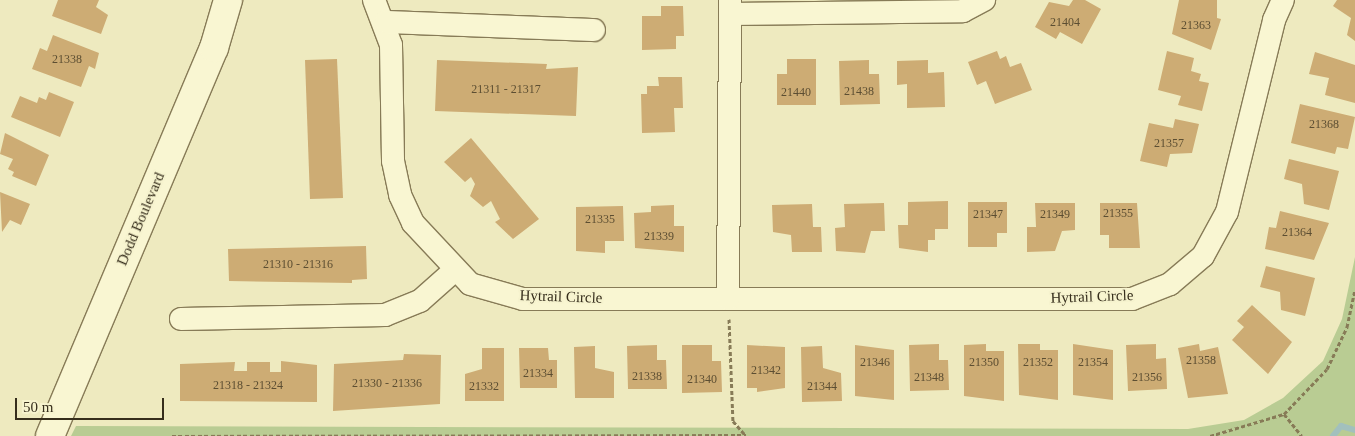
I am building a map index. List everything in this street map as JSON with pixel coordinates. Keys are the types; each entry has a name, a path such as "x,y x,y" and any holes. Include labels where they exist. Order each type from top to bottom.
{"main road":[{"name":"Dodd Boulevard","path":"50,436 214,48 228,0"}],"street":[{"name":"Hytrail Circle","path":"374,0 386,22 391,45 393,161 400,195 413,223 470,284 523,299 1132,299 1170,284 1203,256 1227,212 1274,20 1284,0"},
{"path":"728,299 730,7 963,11 984,0"},
{"path":"386,22 594,30"},
{"path":"181,319 385,315 420,301 455,270"}],"path":[{"path":"1210,436 1284,414 1327,369 1347,326 1355,290"},
{"path":"728,299 732,421 746,436"},
{"path":"1284,414 1292,427 1302,436"},
{"path":"172,436 746,436"}],"green space":[{"path":"1355,257 1355,436 71,436 76,426 1188,429 1244,420 1283,398 1323,361 1342,319"}],"building":[{"path":"58,0 99,0 96,7 108,15 101,34 52,16"},
{"path":"1073,0 1085,0 1101,9 1082,44 1060,32 1056,39 1035,27 1049,2 1069,6"},
{"path":"1179,0 1217,0 1217,18 1221,19 1211,50 1172,34"},
{"path":"1337,0 1355,0 1355,41 1347,35 1351,18 1333,6"},
{"path":"661,6 683,6 684,36 676,36 676,49 642,50 642,16 661,16"},
{"path":"53,35 99,53 95,69 89,66 81,87 32,69 40,48 47,51"},
{"path":"997,51 1000,59 1006,56 1010,67 1021,63 1032,90 995,104 986,81 977,85 968,62"},
{"path":"1167,51 1194,58 1191,71 1201,74 1199,81 1209,83 1202,111 1178,105 1181,96 1158,90"},
{"path":"1315,52 1355,65 1355,103 1325,95 1329,78 1309,74"},
{"path":"337,59 343,198 310,199 305,60"},
{"path":"787,59 816,59 816,105 777,105 777,74 787,74"},
{"path":"437,60 547,64 546,69 578,67 576,116 435,111"},
{"path":"869,60 869,74 879,74 880,104 840,105 839,61"},
{"path":"928,60 928,73 944,72 945,107 907,108 907,84 897,85 897,61"},
{"path":"658,77 682,77 683,108 674,108 675,132 642,133 641,94 647,94 647,86 659,86"},
{"path":"49,92 74,102 60,137 11,117 20,96 37,103 39,97 46,100"},
{"path":"1300,104 1355,117 1348,149 1337,147 1335,154 1291,143"},
{"path":"1175,119 1199,124 1192,153 1170,154 1167,167 1140,161 1149,123 1173,128"},
{"path":"5,133 49,155 36,186 12,176 14,172 8,169 13,159 0,154"},
{"path":"471,138 539,219 513,239 495,222 500,219 491,201 483,207 470,196 475,184 471,177 465,182 444,162"},
{"path":"1289,159 1339,171 1329,210 1304,204 1302,184 1284,179"},
{"path":"0,192 30,204 21,225 10,220 2,232"},
{"path":"948,201 948,229 935,229 935,240 928,240 928,252 899,248 898,225 908,225 908,202"},
{"path":"968,202 1007,202 1007,233 997,233 997,247 968,247"},
{"path":"884,203 885,231 871,231 865,253 836,251 835,228 845,227 844,204"},
{"path":"1035,203 1075,203 1075,230 1062,231 1055,251 1027,252 1027,227 1036,227"},
{"path":"1100,203 1137,203 1140,248 1109,248 1109,235 1100,235"},
{"path":"812,204 813,227 821,227 822,252 792,252 791,235 773,232 772,205"},
{"path":"674,205 674,226 684,226 684,252 635,248 634,213 651,212 651,206"},
{"path":"623,206 624,241 605,241 605,253 576,251 576,207"},
{"path":"1280,211 1329,223 1314,260 1265,249 1269,227 1276,228"},
{"path":"366,246 367,279 352,280 352,283 229,281 228,249"},
{"path":"1266,266 1315,278 1305,316 1281,310 1280,292 1260,287"},
{"path":"1252,305 1292,342 1268,374 1232,340 1244,327 1237,321"},
{"path":"939,344 939,360 948,360 949,390 910,391 909,345"},
{"path":"986,344 986,351 1004,351 1004,401 964,396 964,345"},
{"path":"1018,344 1040,344 1040,350 1058,350 1058,400 1019,395"},
{"path":"1073,344 1113,350 1113,400 1073,395"},
{"path":"1156,344 1156,359 1166,358 1167,389 1128,391 1126,345"},
{"path":"1199,344 1200,351 1218,347 1228,394 1188,398 1178,348"},
{"path":"657,345 657,360 666,360 667,389 628,389 627,346"},
{"path":"682,345 712,345 712,361 721,361 722,392 682,393"},
{"path":"747,345 785,347 785,388 757,392 757,388 747,388"},
{"path":"855,345 894,350 894,400 855,396"},
{"path":"595,346 595,368 614,372 614,398 575,398 574,347"},
{"path":"822,346 823,368 841,373 842,401 802,402 801,347"},
{"path":"482,348 504,348 504,401 465,401 465,374 482,369"},
{"path":"519,348 548,348 549,360 557,360 557,388 520,388"},
{"path":"404,354 441,355 440,404 333,411 334,364 403,360"},
{"path":"281,361 317,365 317,402 180,401 180,364 235,362 234,371 247,371 247,362 270,362 270,372 281,372"}],"waterway":[{"path":"1333,436 1341,426 1355,430"}]}
